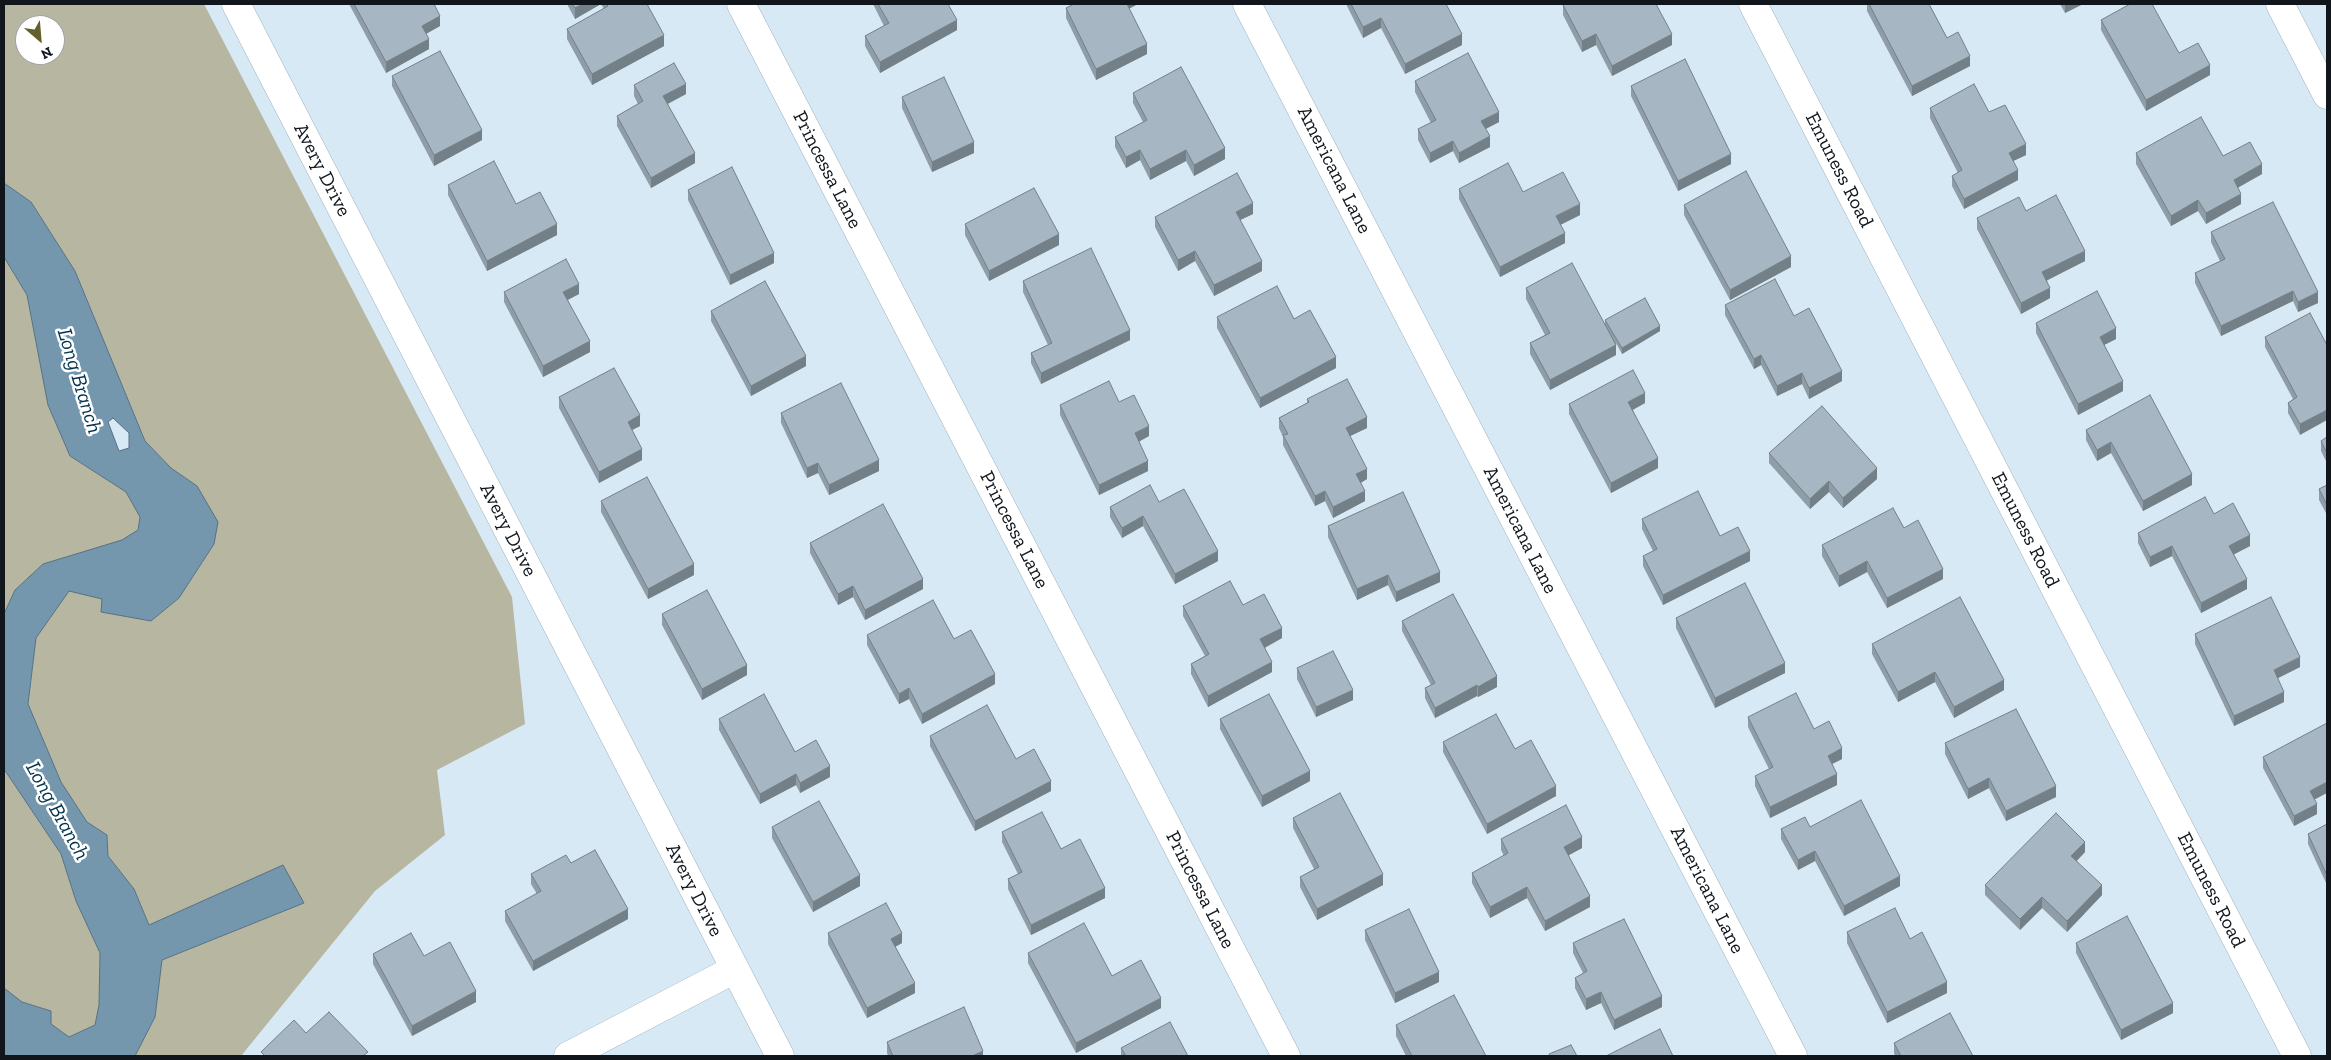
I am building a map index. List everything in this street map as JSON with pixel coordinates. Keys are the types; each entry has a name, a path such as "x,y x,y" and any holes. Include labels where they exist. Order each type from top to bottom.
{"street":[{"name":"Avery Drive","path":"236,4 780,1056"},
{"name":"Princessa Lane","path":"741,4 1286,1056"},
{"name":"Americana Lane","path":"1248,4 1793,1056"},
{"name":"Emuness Road","path":"1753,4 2297,1056"},
{"path":"2280,4 2327,95"},
{"path":"568,1056 735,969"}],"green space":[{"path":"4,4 204,4 512,597 525,724 437,770 445,835 375,891 241,1056 135,1056 155,1017 162,960 304,903 283,866 149,925 134,889 108,856 107,835 87,822 61,782 28,704 36,638 69,590 102,599 102,612 151,621 179,598 214,544 197,486 171,468 145,441 75,271 31,202 4,183"},
{"path":"4,257 27,295 48,405 70,456 126,492 140,517 138,530 122,541 43,564 15,590 4,614"},
{"path":"4,769 61,854 76,901 100,953 99,1005 95,1025 69,1037 51,1024 51,1011 22,1002 4,988"}],"water":[{"name":"Long Branch","path":"4,183 31,202 75,271 145,441 171,468 197,486 218,522 214,544 179,598 151,621 101,612 102,599 69,591 36,638 28,704 61,782 87,822 107,835 108,856 134,889 149,925 283,865 304,903 162,960 155,1017 135,1056 4,1056 4,988 22,1002 51,1011 51,1024 69,1037 95,1025 99,1005 100,953 76,901 61,854 4,769 4,614 15,590 43,564 122,540 138,530 140,517 126,492 70,456 48,405 27,295 4,257","holes":["113,418 129,433 129,448 119,451 108,422"]}],"building":[{"path":"354,4 434,4 440,16 422,26 429,39 386,62"},
{"path":"572,4 583,4 575,8"},
{"path":"606,4 647,4 664,35 592,74 567,29 608,6"},
{"path":"878,4 948,4 957,20 880,62 865,36 889,23"},
{"path":"1074,4 1127,4 1147,44 1096,69 1066,8"},
{"path":"1351,4 1446,4 1462,34 1405,64 1381,18 1363,27"},
{"path":"1656,4 1672,34 1612,66 1596,34 1582,41 1563,5"},
{"path":"1869,4 1929,4 1947,38 1958,32 1970,56 1912,86"},
{"path":"2130,4 2152,4 2179,53 2198,43 2210,65 2146,100 2101,20"},
{"path":"440,51 482,130 434,155 392,76"},
{"path":"1468,53 1499,112 1481,121 1490,136 1459,153 1453,141 1430,153 1418,129 1436,120 1415,81"},
{"path":"1685,59 1731,154 1678,181 1631,86"},
{"path":"674,63 686,84 663,96 695,153 651,178 617,116 643,101 634,85"},
{"path":"1181,67 1225,148 1194,165 1186,150 1150,169 1140,150 1126,157 1115,137 1147,120 1133,93"},
{"path":"944,77 974,142 932,162 902,97"},
{"path":"1974,84 1989,112 2005,105 2026,144 2009,153 2018,170 1964,199 1952,176 1962,170 1930,108"},
{"path":"2201,117 2223,156 2250,142 2262,164 2234,180 2241,194 2206,213 2198,200 2171,216 2136,153"},
{"path":"494,161 516,204 540,192 557,224 487,261 448,185"},
{"path":"1508,163 1523,192 1563,172 1580,204 1556,216 1565,233 1500,267 1459,189"},
{"path":"732,167 774,253 730,275 688,190"},
{"path":"1746,171 1791,256 1730,290 1684,205"},
{"path":"1237,173 1253,203 1236,212 1262,261 1214,285 1195,251 1178,260 1155,217"},
{"path":"1034,188 1059,234 989,271 965,224"},
{"path":"2056,195 2085,251 2042,272 2050,288 2021,303 1977,218 2019,197 2026,211"},
{"path":"2273,202 2318,292 2298,302 2293,291 2221,326 2195,273 2225,259 2211,232"},
{"path":"1091,248 1130,330 1041,373 1031,353 1052,343 1023,281"},
{"path":"566,259 579,284 563,292 590,341 543,366 504,292"},
{"path":"1572,263 1616,345 1550,380 1530,343 1550,333 1526,288"},
{"path":"1775,279 1794,316 1809,308 1842,371 1809,388 1802,373 1777,386 1761,355 1754,359 1725,305"},
{"path":"765,281 806,356 751,386 711,311"},
{"path":"1277,286 1294,319 1310,310 1336,357 1260,398 1217,317"},
{"path":"2097,291 2116,328 2100,337 2123,381 2078,404 2036,323"},
{"path":"1645,298 1660,326 1622,348 1605,320"},
{"path":"2310,313 2327,345 2327,410 2300,424 2288,403 2297,397 2265,337"},
{"path":"614,368 640,415 628,422 642,449 599,472 559,397"},
{"path":"1633,370 1645,393 1628,402 1658,458 1611,483 1569,404"},
{"path":"1347,379 1367,417 1346,428 1367,469 1356,474 1365,491 1333,507 1325,491 1315,496 1283,435 1288,434 1279,418 1309,402 1307,399"},
{"path":"1109,381 1119,402 1134,395 1149,426 1135,433 1148,461 1099,485 1060,405"},
{"path":"841,383 879,460 829,485 818,463 807,468 781,413"},
{"path":"2150,395 2192,474 2143,501 2111,442 2097,450 2086,430"},
{"path":"1822,406 1877,468 1843,498 1829,481 1810,499 1769,453"},
{"path":"2327,437 2327,453 2321,441"},
{"path":"647,477 694,564 648,589 601,501"},
{"path":"1150,485 1159,502 1184,489 1218,551 1175,574 1143,516 1122,528 1110,507"},
{"path":"2327,485 2327,505 2319,489"},
{"path":"1698,491 1720,536 1738,527 1750,551 1663,595 1643,556 1657,549 1642,519"},
{"path":"1403,492 1440,572 1396,592 1388,575 1357,589 1328,526"},
{"path":"2205,497 2214,514 2233,503 2250,535 2229,546 2247,579 2201,603 2172,546 2150,557 2138,533"},
{"path":"883,504 923,579 865,610 853,586 838,594 810,543"},
{"path":"1893,508 1904,528 1918,520 1943,569 1887,598 1867,561 1839,576 1822,545"},
{"path":"1230,581 1243,605 1264,594 1282,628 1260,639 1272,662 1208,696 1191,664 1209,654 1183,606"},
{"path":"1745,583 1785,663 1715,698 1676,618"},
{"path":"707,590 747,665 702,689 662,614"},
{"path":"1453,594 1497,676 1435,708 1425,688 1435,683 1402,621"},
{"path":"1960,597 2004,680 1954,707 1935,672 1898,692 1872,644"},
{"path":"2271,597 2300,657 2274,670 2284,692 2234,716 2195,634"},
{"path":"933,600 954,639 971,630 995,674 922,714 909,688 899,694 867,635"},
{"path":"1333,651 1353,690 1316,707 1297,668"},
{"path":"1796,693 1814,729 1829,721 1842,748 1828,756 1837,774 1770,807 1755,776 1773,767 1748,717"},
{"path":"764,694 795,752 816,740 830,766 800,783 796,774 760,794 719,719"},
{"path":"1269,694 1310,771 1262,796 1220,719"},
{"path":"987,705 1016,759 1034,749 1051,781 975,821 930,736"},
{"path":"2016,709 2056,786 2006,811 1989,778 1968,789 1945,743"},
{"path":"1496,714 1515,749 1531,740 1556,786 1487,824 1443,742"},
{"path":"2327,723 2327,782 2310,791 2317,804 2294,816 2263,757"},
{"path":"1340,793 1383,874 1317,909 1300,877 1319,867 1293,818"},
{"path":"1861,800 1900,876 1844,906 1815,851 1798,860 1781,829 1805,817 1810,827"},
{"path":"819,801 860,875 813,902 772,827"},
{"path":"1566,805 1582,837 1564,847 1590,896 1545,921 1527,887 1490,907 1472,873 1508,853 1501,839"},
{"path":"1042,812 1061,849 1080,839 1105,888 1031,925 1008,879 1022,872 1002,832"},
{"path":"2056,813 2085,842 2071,856 2102,885 2067,921 2042,897 2020,919 1985,885"},
{"path":"2327,824 2327,875 2308,834"},
{"path":"595,850 628,909 533,961 505,911 541,891 531,874 566,855 571,863"},
{"path":"886,903 902,933 891,939 915,983 867,1008 828,933"},
{"path":"1895,908 1910,939 1922,932 1947,982 1887,1012 1847,932"},
{"path":"1409,909 1439,972 1395,993 1365,930"},
{"path":"2127,916 2173,1003 2121,1030 2076,943"},
{"path":"1624,919 1662,996 1614,1020 1601,992 1586,999 1575,978 1587,971 1573,943"},
{"path":"1084,923 1112,976 1141,960 1161,998 1076,1043 1028,953"},
{"path":"411,933 424,956 450,942 476,991 412,1026 373,954"},
{"path":"1454,995 1486,1056 1412,1056 1396,1025"},
{"path":"964,1007 983,1051 972,1056 893,1056 887,1042"},
{"path":"329,1012 368,1052 363,1056 265,1056 261,1052 294,1020 306,1033"},
{"path":"1950,1013 1973,1056 1901,1056 1894,1043"},
{"path":"1170,1022 1188,1056 1126,1056 1121,1048"},
{"path":"1660,1029 1673,1056 1606,1056"},
{"path":"1571,1045 1577,1056 1550,1056 1549,1054"}]}
